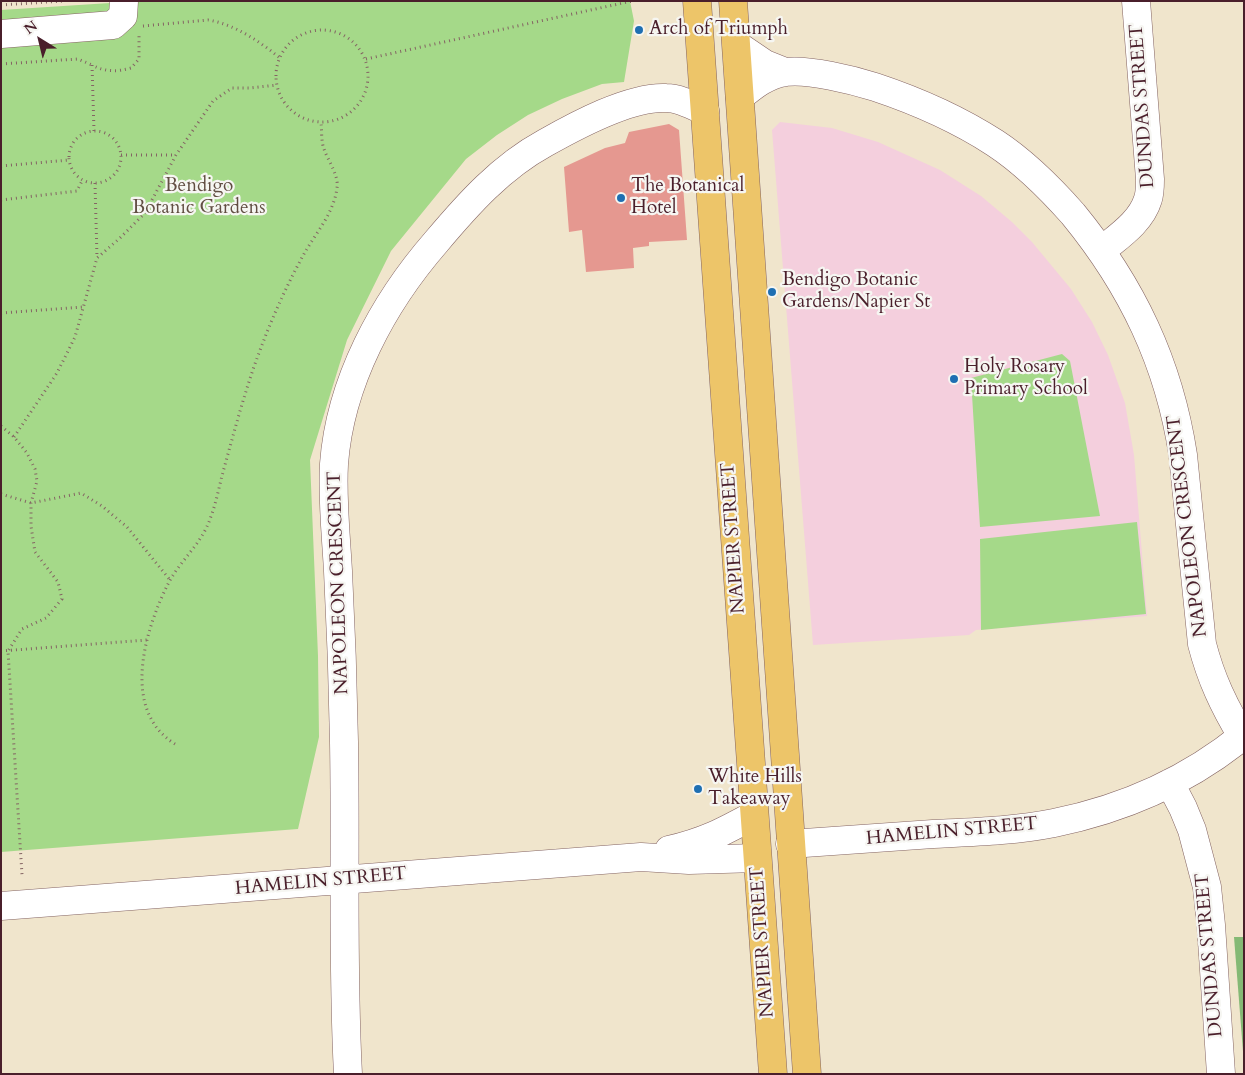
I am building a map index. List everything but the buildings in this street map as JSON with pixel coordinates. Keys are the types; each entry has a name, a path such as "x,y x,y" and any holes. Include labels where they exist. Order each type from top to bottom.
{"highway":[{"name":"NAPIER STREET","path":"696,1 773,1074"},
{"name":"NAPIER STREET","path":"733,1 807,1074"},
{"name":"HAMELIN STREET","path":"757,858 790,844"}],"street":[{"path":"1,34 113,25 123,16 124,1"},
{"name":"DUNDAS STREET","path":"1101,251 1129,228 1142,213 1149,198 1150,179 1136,1"},
{"name":"NAPOLEON CRESCENT","path":"736,46 765,64 785,72 826,76 866,84 918,103 975,131 996,144 1034,173 1063,203 1101,251 1129,293 1146,327 1172,397 1183,456 1202,644 1207,665 1221,700 1243,736"},
{"name":"NAPOLEON CRESCENT","path":"740,97 765,78 785,72"},
{"name":"NAPOLEON CRESCENT","path":"348,1074 342,660 333,512 334,462 342,414 357,367 385,312 416,264 472,200 501,172 533,149 575,126 650,98 677,99 704,111"},
{"name":"HAMELIN STREET","path":"790,844 999,830 1052,824 1125,804 1170,783 1243,736"},
{"name":"DUNDAS STREET","path":"1170,783 1192,830 1207,887 1221,1074"},
{"name":"HAMELIN STREET","path":"641,857 707,840 754,815"},
{"name":"HAMELIN STREET","path":"1,906 641,857 689,860 757,858"}],"path":[{"path":"1,6 63,1"},
{"path":"366,59 632,1"},
{"path":"1,64 78,59 100,69 111,71 131,68 140,59 138,26 208,20 229,26 258,42 280,58"},
{"path":"315,30 331,31 346,36 358,46 366,59 369,74 367,90 360,103 350,114 343,118 321,123 306,120 292,112 282,100 277,85 276,72 280,58 288,45 301,35 315,30"},
{"path":"92,65 94,131"},
{"path":"97,258 145,213 176,155 213,101 232,88 277,85"},
{"path":"175,744 165,738 156,728 145,704 142,689 142,671 147,640 170,580 193,550 210,521 234,434 262,345 281,300 305,252 328,217 338,187 332,166 324,149 321,123"},
{"path":"94,131 103,132 111,136 117,142 121,155 119,167 115,175 108,180 95,183 82,181 71,168 68,160 69,151 78,137 94,131"},
{"path":"121,155 176,155"},
{"path":"1,166 68,160"},
{"path":"1,200 77,191 82,181"},
{"path":"14,437 57,373 75,337 97,258 95,183"},
{"path":"1,313 83,307"},
{"path":"1,426 14,437 27,454 35,469 37,481 31,503 31,526 35,552 58,582 62,599 46,618 22,629 8,651 22,875"},
{"path":"1,494 31,503 81,493 102,506 127,527 170,580"},
{"path":"1,651 147,640"}],"shaded area":[{"name":"Holy Rosary Primary School","path":"780,122 832,128 878,142 940,170 981,196 1012,222 1032,242 1071,289 1092,322 1108,355 1125,403 1134,455 1147,616 976,630 969,635 813,645 772,130"}],"green space":[{"name":"Bendigo Botanic Gardens","path":"141,1 630,1 634,21 624,82 602,84 562,99 528,115 497,135 466,159 391,251 347,340 310,460 318,656 319,737 298,829 1,852 1,10"},
{"path":"1062,354 1070,361 1100,516 980,527 971,378"},
{"path":"1137,522 1146,614 981,630 980,539"},
{"path":"1234,937 1244,937 1244,1064"}],"place":[{"name":"Arch of Triumph","path":"639,30"},
{"name":"The Botanical Hotel","path":"621,198"},
{"name":"Bendigo Botanic Gardens/Napier St","path":"772,292"},
{"name":"Holy Rosary Primary School","path":"954,379"},
{"name":"White Hills Takeaway","path":"698,789"}]}
